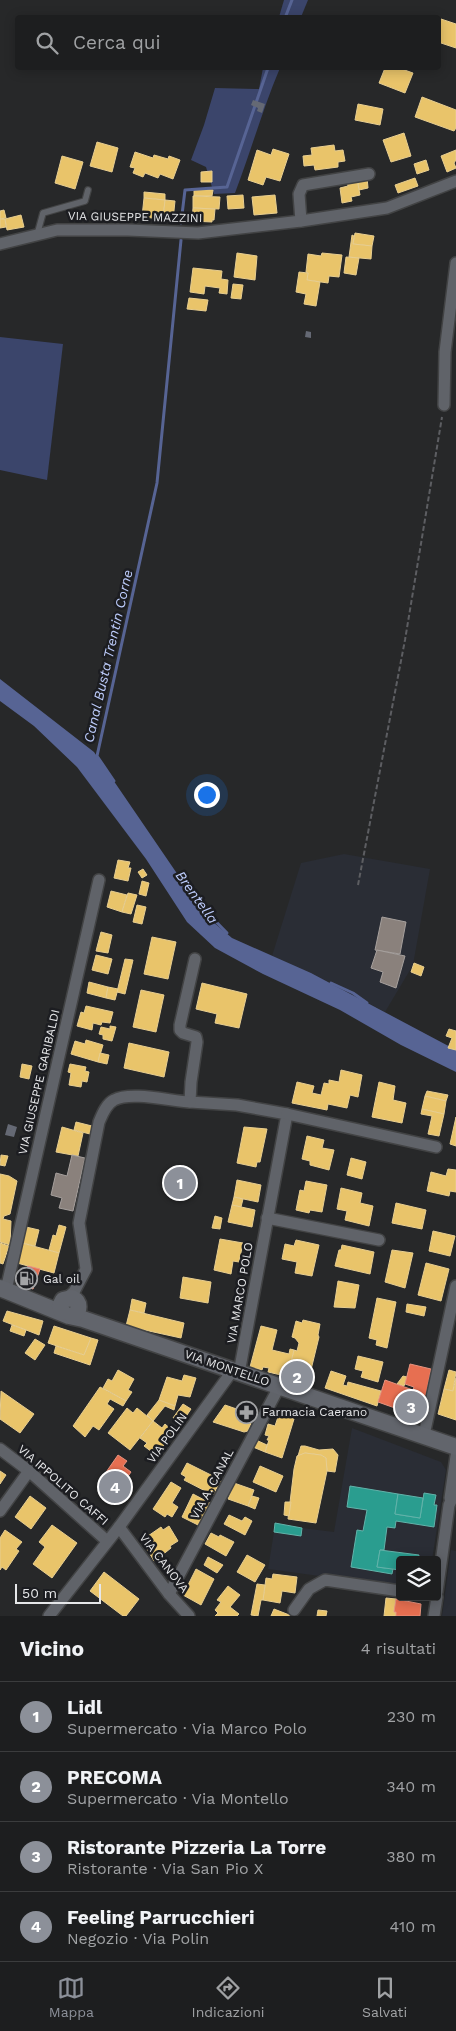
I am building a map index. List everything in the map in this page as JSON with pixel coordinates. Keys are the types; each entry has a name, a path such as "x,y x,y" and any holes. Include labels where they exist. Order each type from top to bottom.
{"main road":[{"name":"VIA MONTELLO","path":"3,1289 69,1307 279,1387 456,1447"}],"street":[{"path":"301,222 299,194 303,185 369,174"},
{"name":"VIA GIUSEPPE MAZZINI","path":"0,244 57,230 198,233 301,222 387,208 456,181"},
{"path":"444,405 445,352 454,294 456,264"},
{"name":"VIA GIUSEPPE GARIBALDI","path":"3,1289 99,880"},
{"path":"190,1102 197,1042 196,1037 182,1033 180,1025 195,959"},
{"path":"69,1307 86,1269 79,1224 99,1122 112,1100 126,1096 141,1096 169,1101 237,1105 287,1114 436,1147"},
{"name":"VIA MARCO POLO","path":"236,1371 287,1114"},
{"path":"267,1218 380,1240"},
{"path":"424,1435 456,1286"},
{"name":"VIA POLIN","path":"49,1616 119,1527 236,1371"},
{"name":"VIA A. CANAL","path":"169,1594 279,1387"},
{"name":"VIA IPPOLITO CAFFI","path":"0,1449 29,1471 107,1541"},
{"path":"441,1563 456,1456"},
{"path":"0,1511 29,1471"},
{"path":"449,1505 456,1491"},
{"name":"VIA CANOVA","path":"119,1527 169,1594 189,1616"},
{"path":"294,1610 309,1589 325,1580 396,1590"},
{"path":"434,1616 436,1601"}],"lane":[{"path":"37,235 43,213 85,201 88,190"}],"path":[{"path":"358,885 405,640 444,405"}],"shaded area":[{"path":"284,0 308,0 302,15 280,15"},
{"path":"263,70 279,70 235,193 214,194 206,167 191,160 215,88 259,89"},
{"path":"0,337 63,344 47,480 0,470"},
{"path":"0,679 94,752 206,916 232,938 311,973 456,1050 456,1072 401,1045 340,1010 263,974 215,948 187,922 146,859 77,767 34,726 0,701"},
{"path":"344,854 430,869 413,965 385,1012 311,973 272,956 301,863"},
{"path":"352,1428 441,1462 446,1470 433,1556 396,1556 396,1586 268,1569 274,1532 301,1536 302,1528 334,1532"},
{"path":"451,1550 456,1551 456,1616 442,1616"}],"building: Abitazioni":[{"path":"441,19 456,24 456,48 441,43"},
{"path":"384,70 405,70 413,73 405,93 379,83"},
{"path":"422,97 456,110 456,128 454,131 415,117"},
{"path":"358,104 383,109 380,125 355,120"},
{"path":"404,133 411,156 391,162 383,140"},
{"path":"97,142 118,148 112,172 90,166"},
{"path":"334,145 335,151 343,150 345,161 338,162 338,167 315,170 314,165 304,166 303,156 312,155 311,148"},
{"path":"273,149 289,154 280,181 266,177 263,185 248,180 257,150 271,155"},
{"path":"456,150 456,160 454,163 456,168 447,172 441,156"},
{"path":"135,152 153,158 154,155 168,159 169,156 180,160 173,179 160,174 158,178 145,173 143,177 133,173 135,168 130,167"},
{"path":"62,156 83,162 75,189 55,183"},
{"path":"426,160 429,170 417,174 414,164"},
{"path":"212,171 212,182 201,182 201,172"},
{"path":"367,177 368,188 359,190 357,179"},
{"path":"415,178 418,186 398,193 395,185"},
{"path":"357,179 360,195 351,197 352,201 342,203 340,188 348,186 347,181"},
{"path":"194,189 213,190 212,196 194,196"},
{"path":"144,192 165,194 165,200 144,198"},
{"path":"243,195 244,208 228,209 227,196"},
{"path":"275,195 277,213 254,215 252,197"},
{"path":"193,196 220,197 219,209 193,208"},
{"path":"144,198 165,200 163,219 142,217"},
{"path":"165,200 175,201 173,220 163,219"},
{"path":"193,208 215,209 214,220 212,222 192,221"},
{"path":"4,210 6,218 0,219 0,211"},
{"path":"21,215 24,227 7,230 5,219"},
{"path":"0,219 5,219 6,227 0,228"},
{"path":"355,233 374,236 372,246 353,244"},
{"path":"352,235 354,236 353,244 372,246 371,259 349,257"},
{"path":"237,253 257,256 255,280 234,277"},
{"path":"322,253 342,255 339,277 329,276 328,283 307,280 308,254 321,256"},
{"path":"346,257 359,258 356,275 344,273"},
{"path":"193,268 222,271 221,279 228,280 227,294 219,293 220,288 205,286 204,294 190,292"},
{"path":"299,272 308,273 307,280 320,282 316,306 304,304 306,294 296,292"},
{"path":"233,284 243,285 241,299 231,298"},
{"path":"189,298 208,300 206,311 187,309"},
{"path":"118,860 130,862 128,868 131,868 128,881 114,878"},
{"path":"143,869 147,875 142,878 138,872"},
{"path":"142,881 149,883 146,896 139,894"},
{"path":"111,891 127,895 122,912 107,907"},
{"path":"128,893 137,895 131,914 122,912"},
{"path":"137,905 146,907 142,924 133,922"},
{"path":"101,932 112,935 108,953 96,951"},
{"path":"152,937 176,942 168,979 144,974"},
{"path":"96,955 112,959 108,974 92,970"},
{"path":"125,959 133,960 125,994 117,992"},
{"path":"414,963 424,967 421,976 411,972"},
{"path":"89,982 108,987 106,998 87,993"},
{"path":"202,983 247,994 239,1028 215,1023 217,1014 196,1009"},
{"path":"108,987 118,989 115,1000 106,998"},
{"path":"141,990 164,995 156,1032 133,1027"},
{"path":"86,1006 113,1012 110,1023 102,1022 101,1025 93,1023 92,1030 77,1026 81,1012 84,1013"},
{"path":"110,1026 116,1027 112,1041 103,1039 103,1035 99,1034 101,1027 110,1029"},
{"path":"449,1029 456,1031 456,1050 448,1048 452,1038 446,1036"},
{"path":"86,1040 103,1045 98,1062 71,1054 75,1041 85,1044"},
{"path":"129,1043 169,1052 164,1077 124,1068"},
{"path":"100,1053 109,1055 107,1064 98,1062"},
{"path":"22,1064 32,1066 29,1079 20,1077"},
{"path":"70,1064 86,1067 85,1071 89,1072 87,1082 82,1081 81,1087 69,1085 71,1073 68,1072"},
{"path":"341,1070 362,1075 358,1097 350,1095 347,1108 328,1104 327,1110 292,1103 297,1082 314,1086 312,1093 321,1095 324,1083 329,1084 329,1080 339,1082"},
{"path":"379,1082 395,1086 393,1100 406,1103 402,1123 372,1117"},
{"path":"427,1091 448,1095 446,1101 425,1096"},
{"path":"425,1096 446,1101 444,1114 422,1109"},
{"path":"422,1109 444,1114 439,1136 428,1134 432,1116 421,1114"},
{"path":"456,1117 456,1146 450,1144"},
{"path":"76,1122 92,1126 90,1134 74,1130"},
{"path":"62,1127 83,1133 78,1156 56,1152"},
{"path":"244,1127 267,1129 260,1162 257,1162 256,1167 237,1163"},
{"path":"307,1136 324,1140 322,1148 334,1150 329,1170 310,1165 310,1161 302,1159"},
{"path":"1,1155 8,1156 5,1166 0,1165"},
{"path":"351,1158 366,1162 362,1179 347,1175"},
{"path":"448,1169 456,1170 456,1192 450,1191 449,1196 427,1191 431,1172 446,1176"},
{"path":"0,1174 9,1176 17,1181 10,1214 4,1216 3,1219 11,1221 10,1245 0,1242"},
{"path":"237,1180 261,1185 258,1202 234,1197"},
{"path":"306,1181 327,1185 322,1212 310,1210 309,1213 296,1210 300,1190 304,1191"},
{"path":"341,1188 362,1193 360,1203 373,1206 369,1226 345,1220 347,1211 337,1209"},
{"path":"234,1197 243,1199 241,1207 232,1205"},
{"path":"396,1203 426,1210 422,1229 392,1223"},
{"path":"232,1205 255,1210 252,1227 228,1222"},
{"path":"215,1216 222,1218 220,1229 212,1228"},
{"path":"59,1225 66,1227 59,1253 49,1250 53,1235 56,1236"},
{"path":"26,1227 39,1230 35,1246 22,1243"},
{"path":"433,1231 455,1236 450,1256 429,1251"},
{"path":"220,1239 243,1243 239,1262 233,1261 231,1274 214,1270"},
{"path":"296,1240 319,1245 312,1276 295,1273 297,1262 282,1259 285,1244 294,1246"},
{"path":"0,1243 9,1246 3,1264 0,1263"},
{"path":"22,1243 59,1253 54,1273 17,1263"},
{"path":"342,1245 374,1252 370,1274 335,1266"},
{"path":"392,1250 413,1253 405,1288 385,1282"},
{"path":"426,1263 449,1269 441,1301 418,1295"},
{"path":"183,1277 211,1282 208,1303 180,1298"},
{"path":"338,1281 359,1285 355,1308 334,1307"},
{"path":"377,1298 396,1302 387,1348 376,1345 377,1340 369,1338"},
{"path":"132,1299 146,1303 144,1313 130,1310"},
{"path":"407,1304 426,1307 424,1316 406,1312"},
{"path":"130,1310 184,1323 181,1338 126,1326"},
{"path":"7,1311 43,1321 39,1335 3,1321"},
{"path":"303,1320 320,1324 319,1337 309,1378 288,1373 294,1350 297,1351 299,1343 292,1337 296,1321 302,1323"},
{"path":"12,1325 26,1330 24,1336 10,1331"},
{"path":"54,1326 91,1338 84,1355 48,1343"},
{"path":"261,1326 277,1330 272,1350 289,1354 290,1349 294,1350 288,1373 282,1372 281,1375 268,1372 269,1368 263,1367 262,1370 250,1367"},
{"path":"91,1338 98,1340 90,1365 54,1353 56,1346 84,1355"},
{"path":"35,1339 45,1345 35,1360 25,1353"},
{"path":"358,1356 383,1362 378,1382 361,1377 363,1371 355,1369"},
{"path":"118,1370 134,1379 128,1390 132,1392 126,1401 103,1388 108,1379 112,1381"},
{"path":"449,1370 456,1372 453,1391 444,1389"},
{"path":"331,1371 346,1376 343,1385 347,1386 348,1382 381,1391 377,1406 325,1388"},
{"path":"184,1375 196,1378 190,1397 178,1395 175,1406 159,1400 167,1377 182,1381"},
{"path":"403,1376 407,1377 404,1386 397,1384"},
{"path":"456,1378 456,1420 438,1414 444,1389 453,1391"},
{"path":"100,1387 126,1401 123,1406 110,1399 107,1404 114,1409 99,1430 93,1426 85,1437 73,1426"},
{"path":"1,1391 34,1414 20,1433 0,1419"},
{"path":"159,1400 175,1406 174,1410 165,1406 153,1421 147,1415"},
{"path":"183,1404 191,1409 181,1424 173,1418"},
{"path":"225,1405 254,1415 248,1431 244,1432 213,1422"},
{"path":"127,1408 133,1413 137,1408 153,1421 130,1450 108,1433"},
{"path":"279,1414 294,1419 282,1458 265,1452 269,1440 267,1440 269,1436 265,1435 268,1424 275,1426"},
{"path":"153,1421 162,1428 165,1424 174,1432 156,1455 144,1446 147,1443 140,1438"},
{"path":"256,1440 267,1445 265,1452 253,1447"},
{"path":"301,1446 319,1450 333,1449 338,1455 335,1472 327,1471 326,1458 321,1455 305,1453 298,1456"},
{"path":"305,1453 321,1455 326,1458 327,1471 316,1523 288,1519 297,1456"},
{"path":"187,1463 221,1480 213,1495 184,1480 186,1477 181,1474"},
{"path":"260,1466 283,1476 276,1492 253,1482"},
{"path":"0,1471 6,1475 0,1484"},
{"path":"171,1482 181,1488 172,1503 178,1507 172,1517 167,1514 165,1517 153,1509"},
{"path":"234,1483 254,1490 248,1506 228,1499"},
{"path":"193,1494 210,1503 200,1526 182,1517"},
{"path":"30,1496 46,1508 31,1529 15,1517"},
{"path":"252,1496 259,1498 255,1509 248,1506"},
{"path":"285,1502 291,1502 289,1516 284,1515"},
{"path":"229,1515 242,1521 245,1517 252,1521 245,1535 224,1524"},
{"path":"52,1525 77,1543 52,1578 33,1564 45,1547 39,1542"},
{"path":"169,1526 178,1541 170,1546 171,1548 161,1556 148,1536 161,1527 163,1530"},
{"path":"5,1530 22,1542 16,1549 19,1551 6,1570 2,1567 0,1570 0,1538"},
{"path":"211,1533 234,1542 226,1556 205,1544"},
{"path":"149,1537 161,1556 154,1561 143,1542"},
{"path":"247,1555 265,1565 255,1582 237,1572"},
{"path":"208,1557 223,1565 217,1573 204,1565"},
{"path":"196,1569 214,1579 201,1605 183,1595"},
{"path":"104,1572 139,1599 126,1616 123,1616 90,1591"},
{"path":"273,1574 297,1577 295,1593 282,1591 280,1603 263,1600 266,1578 272,1579"},
{"path":"257,1584 265,1585 258,1616 251,1615"},
{"path":"228,1586 240,1595 230,1607 239,1614 237,1616 215,1616 218,1613 215,1610 221,1602 217,1600"},
{"path":"386,1598 396,1599 394,1612 396,1612 396,1616 384,1616"},
{"path":"274,1609 292,1616 271,1616"},
{"path":"318,1610 327,1611 326,1616 317,1616"}],"building: Negozi":[{"path":"28,1266 40,1269 33,1289 21,1285"},
{"path":"410,1364 431,1369 426,1395 418,1414 409,1413 378,1402 385,1380 413,1390 414,1387 405,1384"},
{"path":"118,1455 127,1461 123,1466 131,1472 113,1498 103,1490 108,1483 102,1478"},
{"path":"396,1599 396,1601 421,1604 420,1616 396,1616 396,1612 394,1612"}],"building: Scuole":[{"path":"350,1486 398,1494 395,1514 420,1518 424,1493 436,1495 434,1505 437,1505 434,1527 396,1521 395,1528 387,1527 384,1550 380,1550 377,1567 393,1569 392,1574 351,1567 357,1530 363,1531 367,1510 347,1507"},
{"path":"398,1494 423,1498 420,1518 395,1514"},
{"path":"275,1523 302,1528 301,1536 274,1532"},
{"path":"380,1550 419,1555 396,1556 396,1569 377,1567"}],"building: Industria":[{"path":"382,917 406,922 400,954 375,950"},
{"path":"377,950 405,956 396,988 380,982 383,972 371,968"},
{"path":"72,1155 85,1158 73,1211 59,1208 62,1198 51,1195 56,1173 67,1176"}],"building: Altro":[{"path":"253,100 265,104 262,113 257,111 258,108 251,105"},
{"path":"306,331 311,332 311,338 305,337"},
{"path":"8,1124 17,1127 14,1137 5,1135"}],"waterway":[{"name":"Canal Busta Trentin Corne","path":"286,15 292,0"},
{"name":"Canal Busta Trentin Corne","path":"181,223 185,190 227,187 267,70"},
{"name":"Canal Busta Trentin Corne","path":"114,781 97,756 157,483 181,240"},
{"name":"Canal Busta Trentin Corne","path":"193,898 227,933"},
{"name":"Canal Busta Trentin Corne","path":"331,983 353,993 367,1003"}],"place":[{"name":"Lidl","path":"180,1183"},
{"name":"Gal oil","path":"27,1279"},
{"name":"PRECOMA","path":"297,1377"},
{"name":"Ristorante Pizzeria La Torre","path":"411,1407"},
{"name":"Farmacia Caerano","path":"246,1412"},
{"name":"Feeling Parrucchieri","path":"115,1487"}],"water label":[{"name":"Brentella","path":"197,897"}]}
